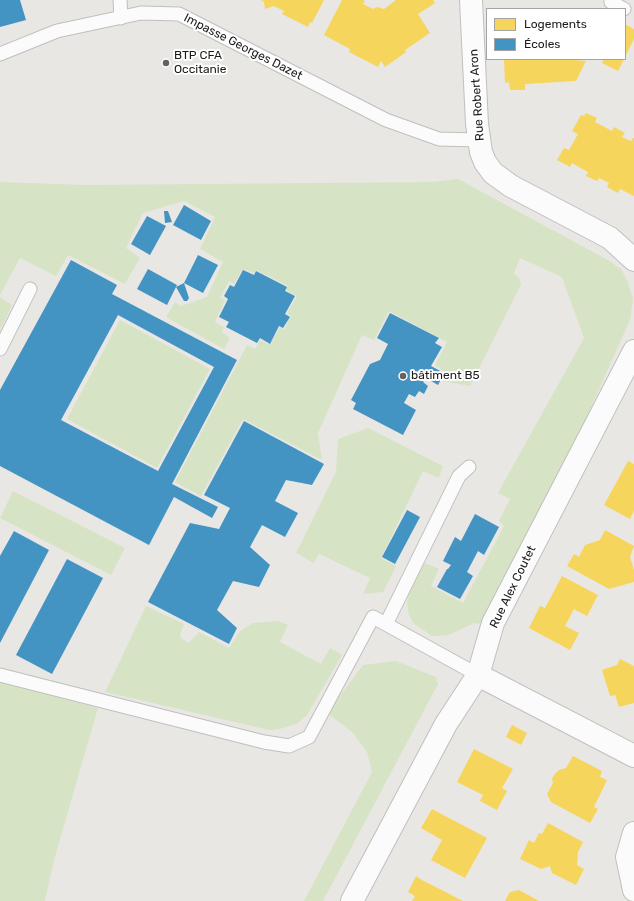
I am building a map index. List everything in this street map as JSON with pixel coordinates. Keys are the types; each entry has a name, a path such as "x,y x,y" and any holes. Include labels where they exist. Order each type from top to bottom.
{"street":[{"name":"Rue Robert Aron","path":"471,0 479,140 485,162 493,173 511,186 610,238 634,244"},
{"name":"Rue Robert Aron","path":"610,238 634,260"},
{"name":"Rue Alex Coutet","path":"352,901 446,724 478,675 493,623 633,355"},
{"path":"478,675 634,756"},
{"path":"634,833 627,857 634,890"}],"lane":[{"path":"120,0 121,18"},
{"path":"611,0 611,2 623,8"},
{"name":"Impasse Georges Dazet","path":"0,54 57,31 141,13 179,14 386,120 439,139 479,140"},
{"path":"0,349 30,290"},
{"path":"386,624 459,476 469,467"},
{"path":"0,675 264,742 289,746 309,737 373,617 478,675"}],"green space":[{"path":"458,179 608,260 621,269 628,282 633,299 630,320 493,627 474,623 449,635 432,636 413,623 409,615 407,604 409,591 425,563 439,569 431,586 463,603 504,526 499,521 510,499 498,493 584,338 562,277 520,258 514,273 519,278 521,284 470,386 442,381 446,373 435,365 447,342 389,311 374,340 362,335 318,433 322,460 243,419 201,496 175,482 247,345 255,349 260,340 270,345 280,327 284,330 291,316 287,313 297,296 285,290 288,286 256,270 253,273 243,269 234,284 229,281 220,298 225,300 215,322 224,327 222,332 230,338 224,349 166,317 175,302 181,306 207,297 223,262 200,249 215,217 184,201 143,213 126,248 140,258 125,284 68,255 56,276 20,258 0,295 0,182 85,185 432,182"},
{"path":"0,297 12,305 0,330"},
{"path":"120,320 210,369 157,468 67,419"},
{"path":"368,428 443,466 439,478 423,471 381,558 396,566 383,592 363,594 370,578 319,554 314,563 296,553 336,472 338,439"},
{"path":"13,491 125,548 111,575 0,518"},
{"path":"146,606 184,624 180,634 181,638 189,643 199,632 229,648 240,631 253,623 278,621 288,625 280,642 321,664 330,648 342,655 307,715 298,723 280,729 269,730 105,692"},
{"path":"396,661 436,677 438,684 323,901 304,901 372,772 367,752 352,732 327,713 363,665"},
{"path":"0,681 98,708 54,860 45,901 0,901"}],"building: Logements":[{"path":"261,0 324,0 312,23 310,22 308,27 282,14 284,11 274,6 265,9 264,2"},
{"path":"342,0 363,0 365,1 363,4 373,9 377,7 384,9 396,0 433,0 435,3 418,14 430,33 405,50 406,52 385,67 381,61 378,67 349,52 350,49 324,35"},
{"path":"626,25 634,29 634,39 626,55"},
{"path":"504,60 586,61 576,81 525,84 525,90 510,90 509,82 505,83"},
{"path":"604,60 624,60 618,71 602,63"},
{"path":"586,113 597,118 595,122 612,131 614,127 625,133 622,137 631,141 634,138 634,196 620,189 618,193 607,187 609,183 599,178 597,181 586,176 588,172 572,163 570,167 557,160 564,148 569,150 578,134 572,131 581,115 584,116"},
{"path":"628,461 634,464 634,511 630,519 604,505"},
{"path":"605,530 634,546 630,557 634,570 634,582 609,589 567,566 574,554 579,557 585,545 600,540"},
{"path":"562,576 598,595 587,616 574,609 565,626 579,633 570,650 529,628 540,606 545,608"},
{"path":"620,659 634,666 634,703 619,707 615,695 610,696 602,670 617,665"},
{"path":"512,725 527,733 521,745 506,737"},
{"path":"474,749 513,769 502,788 507,791 497,810 480,801 483,795 457,782"},
{"path":"573,756 602,771 600,777 607,780 594,807 598,809 590,823 551,802 547,794 553,783 552,779 554,775 559,770 566,768"},
{"path":"432,809 487,838 465,878 431,860 442,840 421,828"},
{"path":"548,823 583,842 578,852 577,865 584,869 576,885 552,873 550,866 541,869 520,859 529,840 534,843 539,833 542,834"},
{"path":"416,876 463,901 412,901 415,896 408,892"},
{"path":"519,890 539,901 505,901 510,892"}],"building: Écoles":[{"path":"0,0 20,0 26,20 0,27"},
{"path":"184,205 211,221 201,240 173,225"},
{"path":"164,211 168,211 172,222 165,223"},
{"path":"147,216 166,226 150,255 131,244"},
{"path":"198,255 218,265 203,293 184,283"},
{"path":"71,260 117,285 112,294 237,360 172,484 218,507 212,518 174,497 149,545 0,466 0,390","holes":["118,315 214,367 158,471 61,420"]},
{"path":"148,269 177,285 167,305 137,289"},
{"path":"243,270 254,275 256,271 287,287 285,291 295,296 285,314 290,317 283,328 279,326 270,344 260,338 257,343 226,327 229,322 219,317 228,299 224,296 230,285 234,287"},
{"path":"184,283 189,298 187,301 184,301 176,287"},
{"name":"bâtiment B5","path":"390,313 439,338 435,343 442,347 431,366 444,373 438,385 426,378 423,382 428,386 424,394 419,391 415,397 409,394 404,403 416,410 403,435 353,409 356,403 351,400 370,364 380,360 388,344 377,338"},
{"path":"244,421 324,464 312,485 286,480 275,501 298,513 285,537 262,525 250,547 270,565 259,587 233,581 217,610 237,628 229,644 148,602 190,523 219,529 230,508 204,495"},
{"path":"407,510 420,517 395,564 382,557"},
{"path":"475,514 499,527 484,555 478,551 467,572 473,576 460,599 437,587 447,569 451,565 443,561 455,537 461,541"},
{"path":"14,531 49,550 0,643 0,556"},
{"path":"67,559 103,578 52,674 16,655"}],"place":[{"name":"BTP CFA Occitanie","path":"166,63"},
{"name":"bâtiment B5","path":"403,376"}]}
